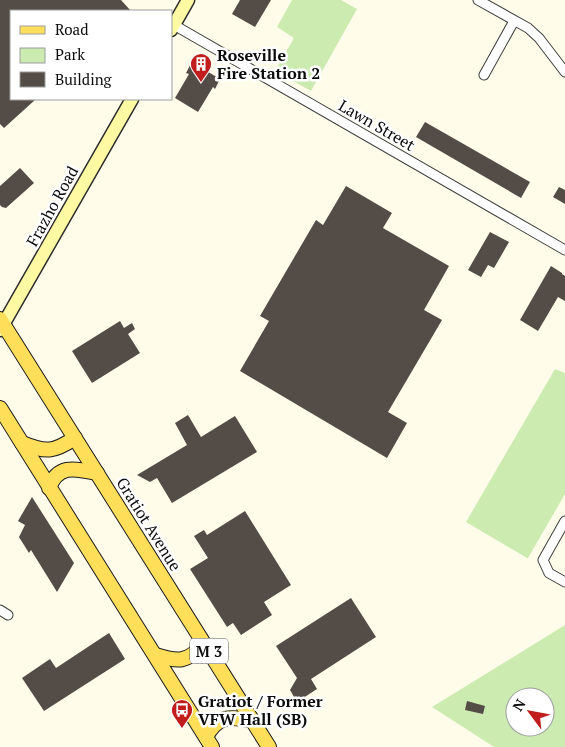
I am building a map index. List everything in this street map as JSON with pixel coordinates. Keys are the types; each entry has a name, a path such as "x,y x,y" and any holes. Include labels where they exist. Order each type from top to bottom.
{"main road":[{"name":"Gratiot Avenue","path":"1,324 269,747"},
{"path":"0,408 209,742"},
{"path":"22,443 34,448 50,451 62,447 75,438"},
{"path":"49,488 55,476 64,470 97,473"},
{"path":"155,656 170,659 188,658 194,655 204,644"},
{"path":"209,742 213,726 224,719 232,718 253,721"}],"street":[{"path":"173,27 188,0"},
{"path":"478,0 528,28 539,38 565,72"},
{"path":"484,75 514,21"},
{"name":"Lawn Street","path":"173,27 565,250"},
{"name":"Frazho Road","path":"1,324 131,100"},
{"path":"565,521 543,560 548,572 565,582"}],"green space":[{"path":"292,0 341,0 357,9 311,91 275,71 294,38 277,27"},
{"path":"555,369 565,373 565,494 527,558 466,522"},
{"path":"565,625 565,747 494,747 432,707"}],"building":[{"path":"0,0 121,0 130,10 10,10 10,100 35,100 4,128 0,124"},
{"path":"240,0 271,0 255,27 232,14"},
{"name":"Roseville Fire Station 2","path":"194,58 207,66 205,70 220,79 198,112 175,98 189,74 186,73"},
{"path":"425,122 530,182 521,198 416,137"},
{"path":"20,168 34,183 6,208 2,207 0,205 0,186"},
{"path":"346,186 392,213 383,228 449,266 424,310 442,320 388,412 407,423 387,458 240,371 269,321 260,316 316,220 323,225"},
{"path":"559,187 565,190 565,204 553,197"},
{"path":"490,232 509,242 494,268 488,265 481,277 468,270"},
{"path":"551,266 565,276 565,301 558,297 538,331 520,320"},
{"path":"120,321 124,328 132,323 135,329 128,334 140,353 92,383 72,351"},
{"path":"188,415 201,437 235,416 257,452 172,503 157,478 150,482 137,475 187,445 175,423"},
{"path":"32,497 74,563 57,592 31,550 29,553 19,537 25,525 18,521"},
{"path":"245,511 291,585 264,602 272,615 241,635 233,623 227,627 190,569 208,558 194,536 204,530 207,535"},
{"path":"351,598 376,637 311,679 317,689 297,702 290,690 297,678 276,646"},
{"path":"109,633 125,659 44,711 22,678 50,659 56,668"},
{"path":"467,701 485,706 483,714 465,710"}],"place":[{"name":"Roseville Fire Station 2","path":"201,83"},
{"name":"Gratiot / Former VFW Hall (SB)","path":"182,729"}]}
